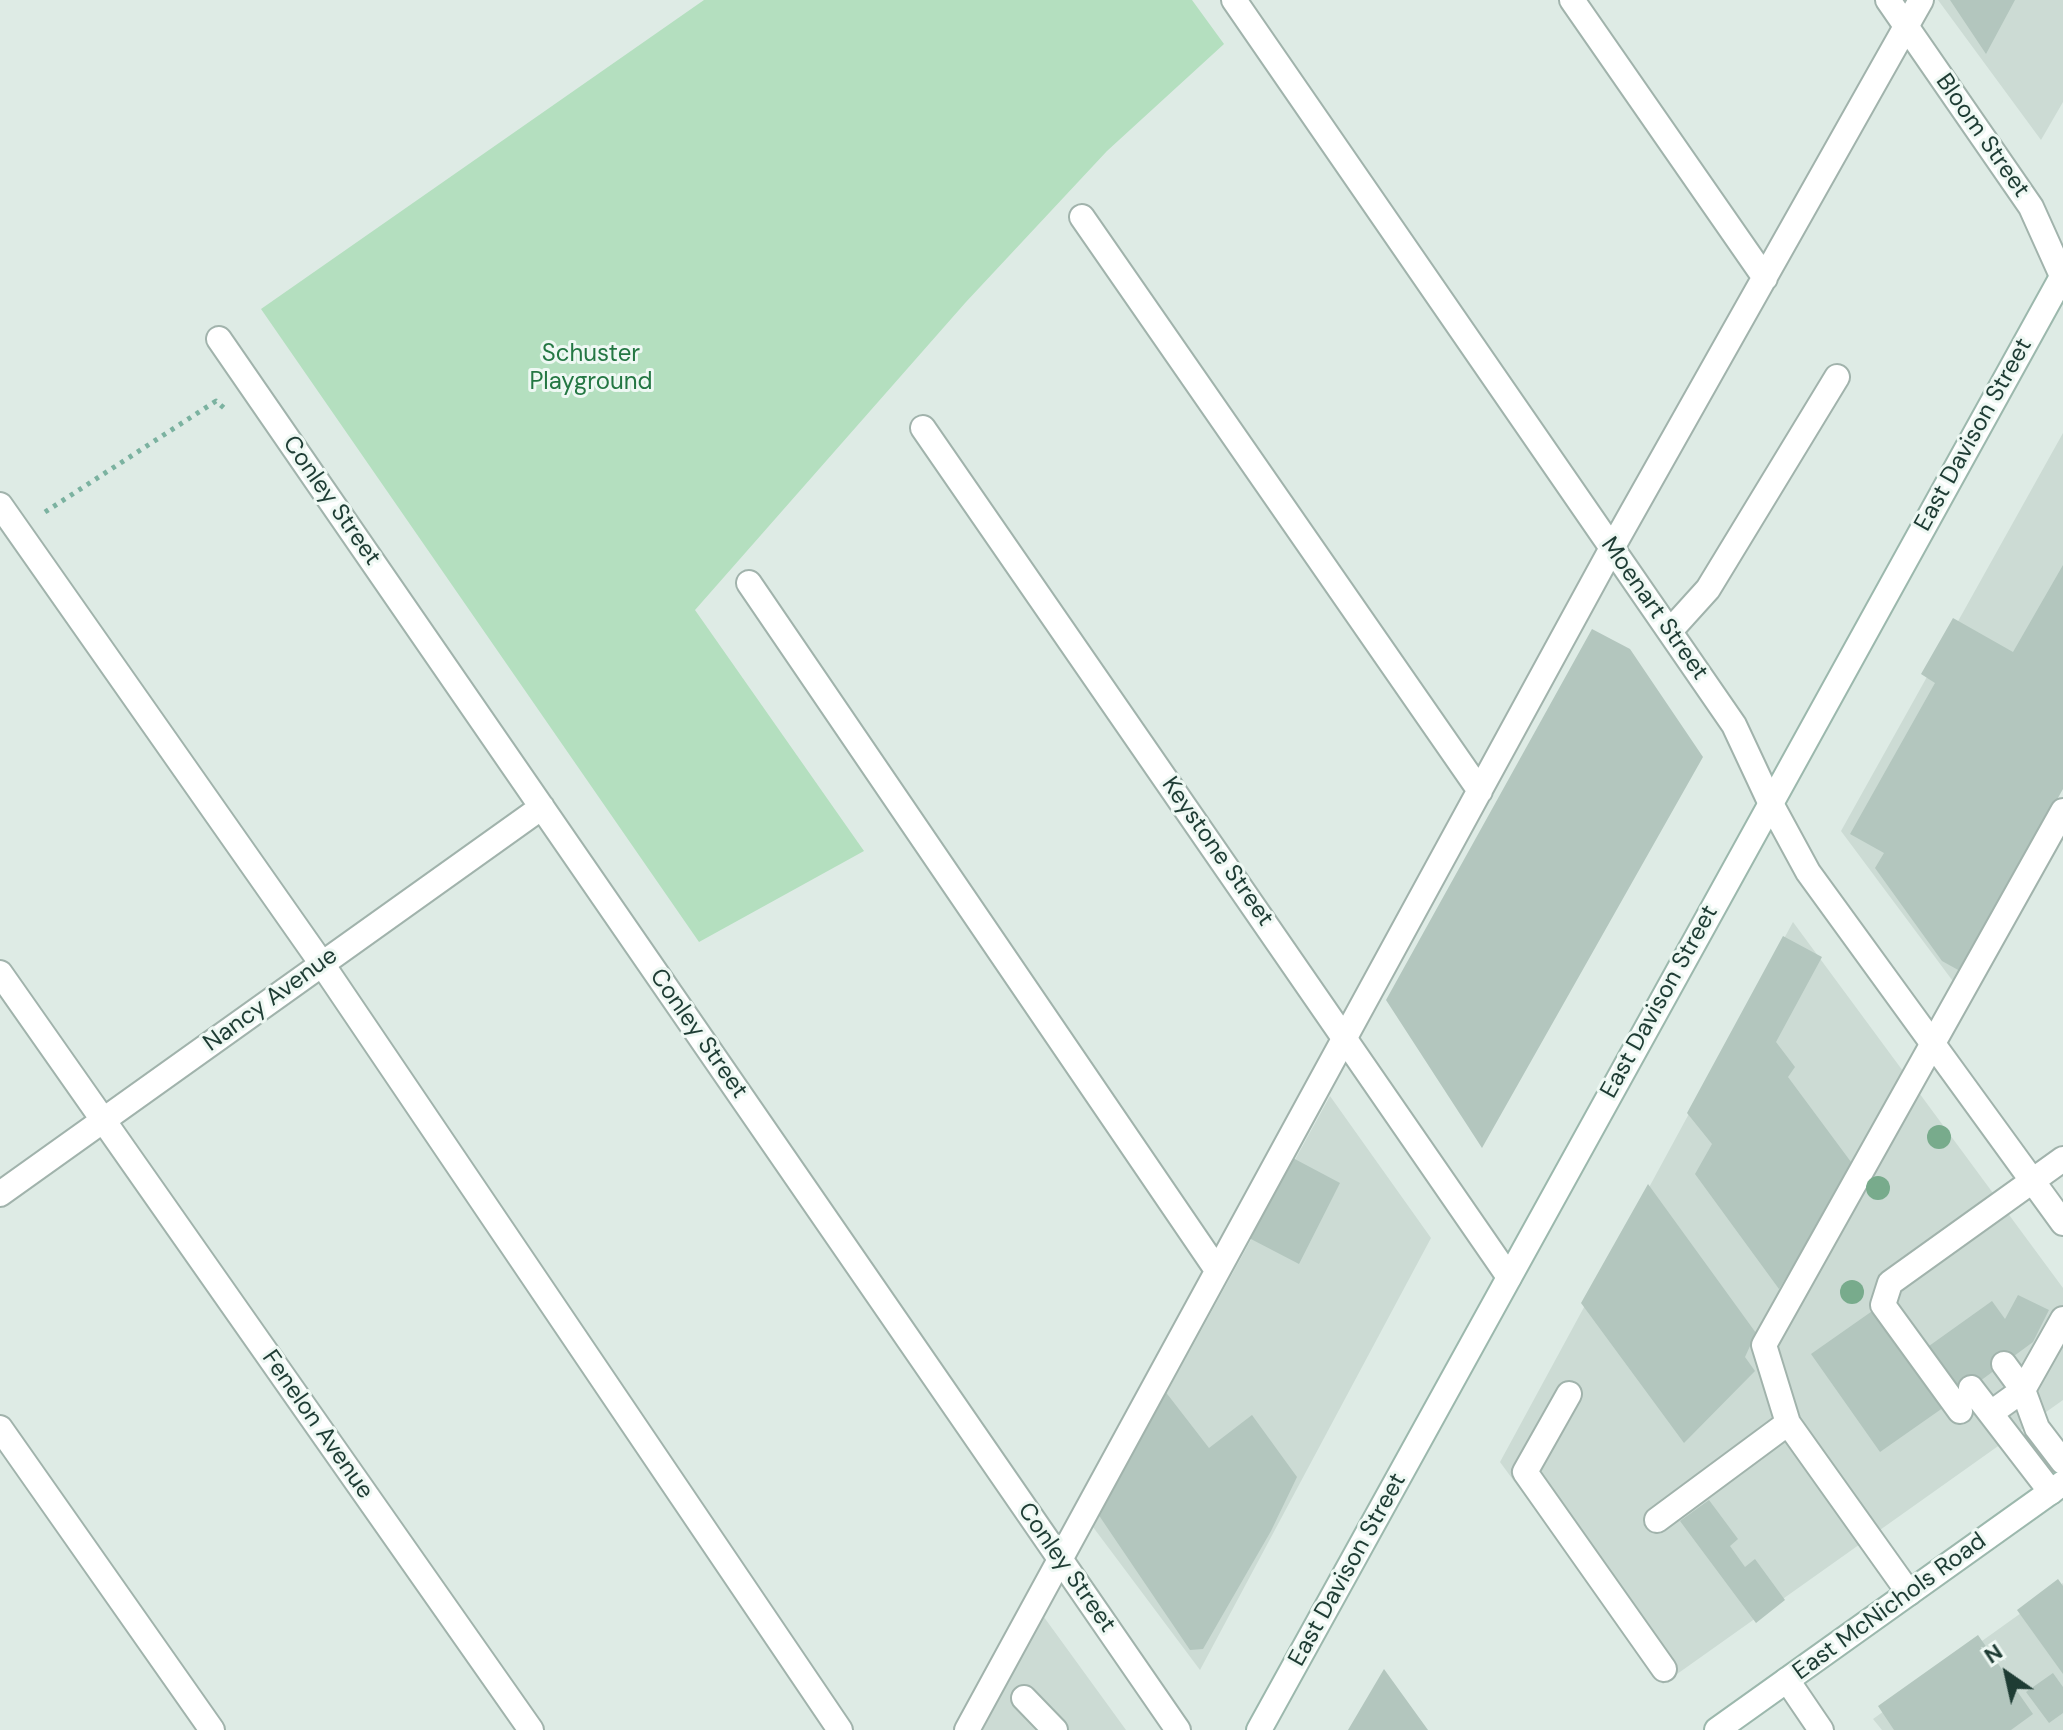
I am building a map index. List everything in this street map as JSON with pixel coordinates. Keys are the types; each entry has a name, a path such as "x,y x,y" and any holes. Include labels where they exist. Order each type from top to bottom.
{"street":[{"name":"Moenart Street","path":"1234,0 1734,725 1770,802 1811,876 2063,1223"},
{"path":"1572,0 1765,278"},
{"name":"Bloom Street","path":"1888,0 2031,207 2063,277"},
{"path":"967,1730 1612,548 1921,0"},
{"path":"1082,217 1480,791"},
{"name":"East Davison Street","path":"1259,1730 2063,277"},
{"name":"Conley Street","path":"219,339 1178,1730"},
{"path":"1670,631 1708,589 1837,377"},
{"name":"Keystone Street","path":"923,428 1509,1277"},
{"path":"0,505 322,964 840,1730"},
{"path":"749,583 1217,1270"},
{"name":"Nancy Avenue","path":"0,1194 542,807"},
{"path":"1909,1593 1788,1423 1764,1345 2063,811"},
{"name":"Fenelon Avenue","path":"0,973 531,1730"},
{"path":"1960,1411 1883,1305 1890,1283 2063,1159"},
{"path":"1991,1413 2023,1390 2063,1319"},
{"path":"2004,1364 2023,1390 2037,1428 2063,1462"},
{"path":"1971,1388 2057,1487"},
{"path":"1569,1394 1525,1472 1664,1669"},
{"path":"1657,1520 1788,1423"},
{"path":"0,1428 212,1730"},
{"name":"East McNichols Road","path":"1717,1730 2057,1487"},
{"path":"1787,1680 1821,1730"},
{"path":"1024,1698 1055,1730"}],"path":[{"path":"17,530 216,401 231,414 258,396"}],"shaded area":[{"path":"1938,0 2063,0 2063,102 2041,140"},
{"path":"2063,433 2063,786 1955,984 1841,831"},
{"path":"1793,922 2063,1288 2063,1400 1663,1684 1500,1462"},
{"path":"1330,1096 1431,1238 1200,1670 1093,1527"},
{"path":"2063,1583 2063,1730 1882,1730 1873,1719"},
{"path":"1041,1613 1126,1730 980,1730"}],"green space":[{"name":"Schuster Playground","path":"704,0 1192,0 1224,44 1107,151 966,302 695,610 864,851 699,942 261,309"}],"building":[{"path":"1950,0 2015,0 1986,54"},
{"path":"2063,565 2063,789 1960,971 1942,961 1875,868 1884,853 1850,834 1935,683 1921,674 1953,618 2013,652"},
{"path":"1592,629 1630,649 1703,757 1482,1148 1386,1000"},
{"path":"1783,936 1822,957 1776,1042 1795,1067 1788,1077 1854,1166 1779,1289 1695,1174 1712,1144 1687,1113"},
{"path":"1291,1157 1340,1183 1299,1264 1249,1238"},
{"path":"1648,1184 1756,1333 1745,1357 1755,1371 1684,1443 1581,1303"},
{"path":"2018,1295 2049,1310 2033,1342 1957,1398 1922,1351 1992,1301 2005,1319"},
{"path":"1878,1307 1947,1405 1880,1452 1811,1354"},
{"path":"1161,1386 1209,1448 1252,1415 1297,1477 1271,1531 1203,1649 1190,1650 1098,1514"},
{"path":"1709,1500 1738,1539 1730,1546 1745,1567 1755,1559 1785,1600 1756,1623 1680,1521"},
{"path":"2058,1579 2063,1586 2063,1674 2017,1610"},
{"path":"1978,1635 2033,1714 2011,1730 1894,1730 1878,1706"},
{"path":"1384,1669 1428,1730 1348,1730"},
{"path":"2053,1673 2063,1687 2063,1713 2049,1723 2026,1692"}]}
